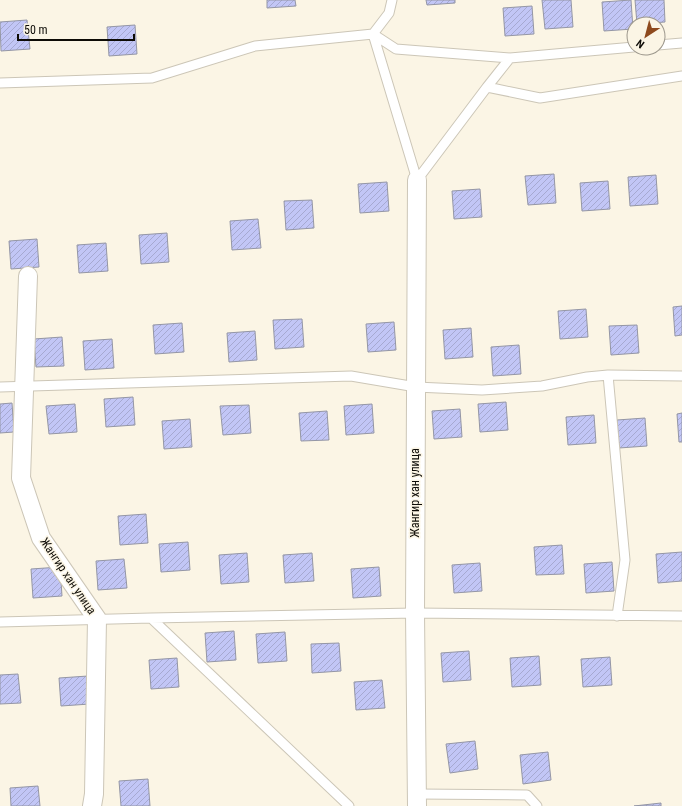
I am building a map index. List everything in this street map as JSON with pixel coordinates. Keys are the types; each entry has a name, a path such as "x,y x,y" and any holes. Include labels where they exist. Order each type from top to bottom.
{"street":[{"name":"Жангир хан улица","path":"417,800 415,613 418,180"},
{"name":"Жангир хан улица","path":"28,276 21,478 42,538 97,619 94,794 92,806"}],"lane":[{"path":"373,34 389,13 392,0"},
{"path":"373,34 418,180"},
{"path":"0,83 152,78 255,46 373,34 396,49 510,58 626,48"},
{"path":"666,44 682,43"},
{"path":"418,180 510,58"},
{"path":"487,87 540,98 682,76"},
{"path":"608,375 625,560 617,616"},
{"path":"0,387 351,376 416,387 482,390 542,386 587,377 608,375 682,376"},
{"path":"0,622 415,613 682,616"},
{"path":"151,618 349,806"},
{"path":"417,800 527,795 537,806"}],"building":[{"path":"267,0 295,0 296,6 267,8"},
{"path":"426,0 455,0 455,3 427,5"},
{"path":"542,0 571,0 573,27 545,29"},
{"path":"631,0 632,16 626,16 626,29 604,31 602,2"},
{"path":"635,0 664,0 665,16 636,16"},
{"path":"532,6 534,34 505,36 503,8"},
{"path":"27,20 30,49 1,51 0,22"},
{"path":"135,25 137,54 109,56 107,27"},
{"path":"554,174 556,203 528,205 525,176"},
{"path":"656,175 658,204 630,206 628,177"},
{"path":"608,181 610,209 582,211 580,183"},
{"path":"387,182 389,211 360,213 358,184"},
{"path":"480,189 482,217 454,219 452,191"},
{"path":"312,200 314,228 286,230 284,201"},
{"path":"258,219 261,248 232,250 230,221"},
{"path":"167,233 169,262 141,264 139,235"},
{"path":"37,239 39,267 11,269 9,241"},
{"path":"106,243 108,271 79,273 77,245"},
{"path":"682,306 682,335 675,336 673,307"},
{"path":"586,309 588,337 560,339 558,311"},
{"path":"302,319 304,347 275,349 273,320"},
{"path":"394,322 396,350 368,352 366,324"},
{"path":"182,323 184,352 155,354 153,325"},
{"path":"637,325 639,353 611,355 609,326"},
{"path":"471,328 473,357 445,359 443,330"},
{"path":"255,331 257,360 229,362 227,333"},
{"path":"62,337 64,366 36,367 34,339"},
{"path":"112,339 114,368 85,370 83,341"},
{"path":"519,345 521,374 493,376 491,347"},
{"path":"133,397 135,425 106,427 104,399"},
{"path":"506,402 508,430 480,432 478,404"},
{"path":"12,403 14,432 0,433 0,404"},
{"path":"75,404 77,432 49,434 46,406"},
{"path":"372,404 374,433 346,435 344,406"},
{"path":"249,405 251,433 223,435 220,406"},
{"path":"460,409 462,437 434,439 432,411"},
{"path":"327,411 329,440 301,441 299,413"},
{"path":"682,413 682,442 679,442 677,414"},
{"path":"594,415 596,443 568,445 566,417"},
{"path":"645,418 647,446 619,448 617,420"},
{"path":"190,419 192,447 164,449 162,421"},
{"path":"146,514 148,543 120,545 118,516"},
{"path":"188,542 190,570 161,572 159,544"},
{"path":"562,545 564,574 536,575 534,547"},
{"path":"682,552 682,581 658,583 656,554"},
{"path":"247,553 249,582 221,584 219,555"},
{"path":"312,553 314,581 285,583 283,555"},
{"path":"124,559 127,588 98,590 96,561"},
{"path":"612,562 614,591 586,593 584,564"},
{"path":"480,563 482,591 454,593 452,565"},
{"path":"60,567 62,596 33,598 31,569"},
{"path":"379,567 381,596 353,598 351,569"},
{"path":"234,631 236,660 207,662 205,633"},
{"path":"285,632 287,661 258,663 256,634"},
{"path":"339,643 341,671 312,673 311,644"},
{"path":"469,651 471,680 443,682 441,653"},
{"path":"539,656 541,685 512,687 510,658"},
{"path":"610,657 612,685 583,687 581,659"},
{"path":"177,658 179,687 151,689 149,660"},
{"path":"18,674 21,703 0,704 0,675"},
{"path":"88,676 90,704 61,706 59,678"},
{"path":"382,680 385,708 356,710 354,682"},
{"path":"475,741 478,769 450,773 446,744"},
{"path":"548,752 551,780 523,784 520,755"},
{"path":"148,779 150,806 121,806 119,781"},
{"path":"38,786 40,806 11,806 10,788"},
{"path":"661,803 661,806 634,806"}]}
